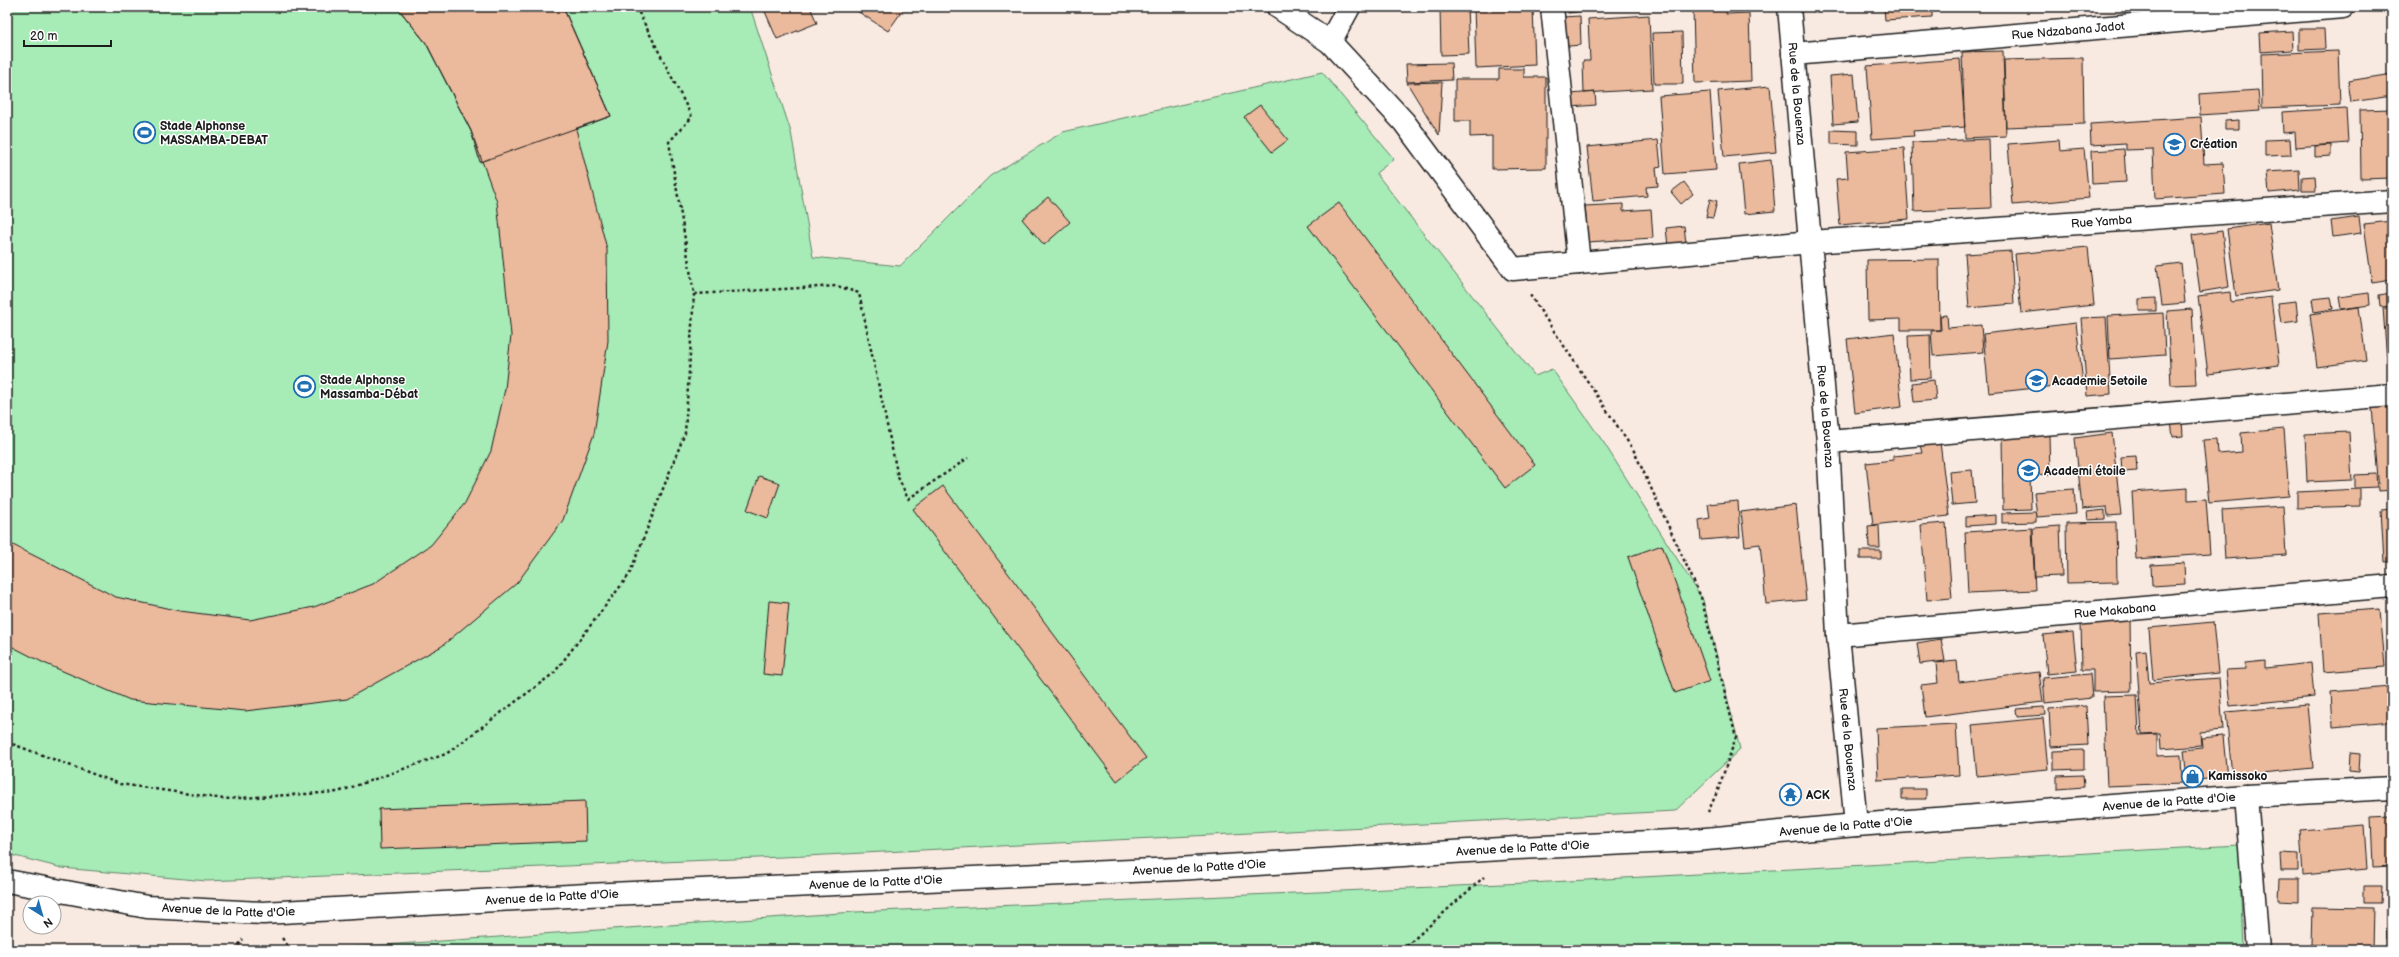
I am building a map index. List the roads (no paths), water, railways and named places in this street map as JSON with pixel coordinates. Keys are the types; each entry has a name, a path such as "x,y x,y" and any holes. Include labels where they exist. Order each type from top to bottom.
{"street":[{"path":"1278,7 1330,42 1349,7"},
{"path":"1552,7 1579,263"},
{"name":"Rue de la Bouenza","path":"1790,7 1828,442 1838,634 1856,825"},
{"name":"Rue Ndzabana Jadot","path":"1793,54 2343,7"},
{"name":"Rue Yamba","path":"1330,42 1404,122 1513,269 1811,242 2392,201"},
{"path":"1828,442 2392,395"},
{"name":"Rue Makabana","path":"1838,634 2392,586"},
{"name":"Avenue de la Patte d'Oie","path":"7,881 147,907 263,913 587,895 1177,869 1517,848 1695,840 1856,825 2246,796 2392,788"},
{"path":"2246,796 2258,950"}],"place":[{"name":"Stade Alphonse MASSAMBA-DEBAT","path":"145,133"},
{"name":"Création","path":"2174,144"},
{"name":"Academie 5etoile","path":"2037,381"},
{"name":"Stade Alphonse Massamba-Débat","path":"304,387"},
{"name":"Academi étoile","path":"2029,471"},
{"name":"Kamissoko","path":"2192,776"},
{"name":"ACK","path":"1790,795"}]}
